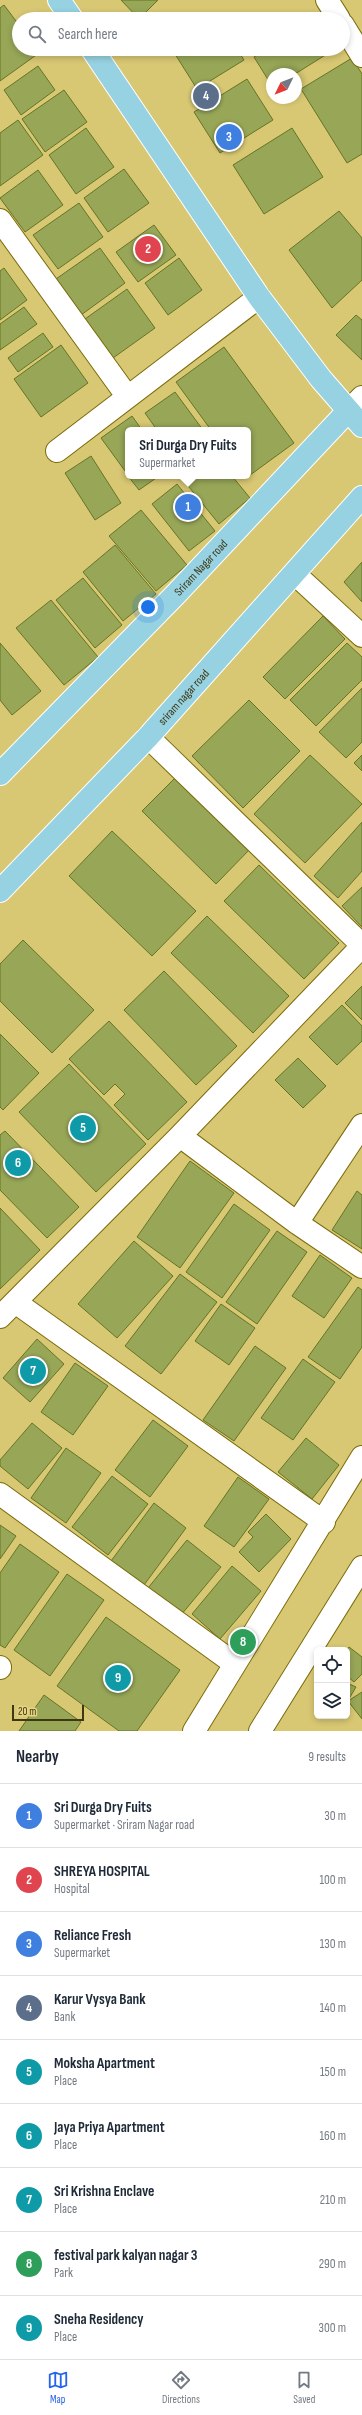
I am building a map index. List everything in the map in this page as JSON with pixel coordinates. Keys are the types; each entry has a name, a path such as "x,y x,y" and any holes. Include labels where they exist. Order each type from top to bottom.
{"main road":[{"path":"97,56 259,297 357,411"},
{"name":"Sriram Nagar road","path":"2,769 357,411"},
{"name":"sriram nagar road","path":"0,891 148,737 295,574 362,497"}],"street":[{"path":"327,0 335,12"},
{"path":"350,36 362,55"},
{"path":"0,220 127,396"},
{"path":"57,451 127,396 259,297"},
{"path":"295,574 362,636"},
{"path":"0,1317 180,1136 362,945 148,737"},
{"path":"297,1223 362,1125"},
{"path":"180,1136 297,1223 362,1267"},
{"path":"15,1302 324,1522"},
{"path":"194,1731 324,1522 362,1457"},
{"path":"0,1494 235,1664"},
{"path":"260,1731 362,1567"}],"building":[{"path":"121,0 158,0 146,12 132,12"},
{"path":"4,5 12,16 12,56 35,56 0,81 0,8"},
{"path":"176,56 241,56 244,60 197,89"},
{"path":"256,56 324,56 302,70 302,68 266,68 266,76 254,57"},
{"path":"352,58 362,74 362,154 347,163 302,88"},
{"path":"38,66 55,90 21,115 4,90"},
{"path":"247,79 273,120 220,153 194,112"},
{"path":"64,90 87,122 45,152 22,119"},
{"path":"18,120 43,155 0,186 0,133"},
{"path":"86,128 114,167 76,194 49,155"},
{"path":"292,128 323,177 264,214 233,165"},
{"path":"124,169 149,203 108,232 84,198"},
{"path":"38,170 63,205 25,232 0,198"},
{"path":"79,203 103,237 58,269 33,235"},
{"path":"339,211 362,238 362,280 332,308 289,250"},
{"path":"154,225 176,255 138,282 116,252"},
{"path":"100,248 125,283 81,315 56,279"},
{"path":"179,258 202,290 168,315 145,283"},
{"path":"4,268 27,300 0,320 0,271"},
{"path":"127,289 155,328 113,358 85,319"},
{"path":"24,307 37,324 0,350 0,324"},
{"path":"356,315 362,320 362,360 336,335"},
{"path":"43,333 53,347 18,372 8,358"},
{"path":"61,345 88,383 41,417 14,379"},
{"path":"224,347 294,443 251,474 251,427 209,427 176,382"},
{"path":"175,392 201,427 155,427 145,413"},
{"path":"132,416 140,427 125,427 125,471 101,438"},
{"path":"91,456 121,503 95,520 65,473"},
{"path":"130,479 155,479 139,490"},
{"path":"182,479 234,479 250,498 219,524"},
{"path":"177,484 215,531 189,551 152,504"},
{"path":"141,510 187,565 156,591 109,536"},
{"path":"115,545 156,594 123,621 83,572"},
{"path":"362,562 362,602 344,582"},
{"path":"83,578 122,625 95,648 56,600"},
{"path":"51,600 98,657 64,685 16,628"},
{"path":"323,616 345,639 285,699 263,677"},
{"path":"0,643 41,691 12,715 0,700"},
{"path":"347,643 362,657 362,680 316,726 290,700"},
{"path":"362,688 362,742 346,758 319,732"},
{"path":"249,700 300,751 243,808 192,756"},
{"path":"310,755 362,804 305,863 254,814"},
{"path":"362,755 362,771 354,763"},
{"path":"179,774 252,847 216,884 142,811"},
{"path":"362,822 362,871 338,898 314,876"},
{"path":"112,831 196,911 152,956 69,876"},
{"path":"259,865 339,943 304,979 224,901"},
{"path":"362,887 362,927 342,906"},
{"path":"207,916 289,996 253,1033 171,953"},
{"path":"23,940 94,1010 52,1053 0,1001 0,964"},
{"path":"164,971 237,1046 196,1085 124,1010"},
{"path":"362,986 362,1020 345,1003"},
{"path":"342,1005 362,1026 362,1041 337,1065 309,1037"},
{"path":"109,1021 187,1102 148,1140 114,1105 125,1094 115,1084 104,1095 69,1059"},
{"path":"0,1034 39,1073 3,1110 0,1107"},
{"path":"298,1058 326,1086 303,1108 275,1080"},
{"path":"69,1064 146,1144 96,1192 19,1112"},
{"path":"5,1131 79,1207 47,1238 0,1190 0,1135"},
{"path":"190,1161 234,1193 180,1268 137,1237"},
{"path":"357,1191 362,1195 362,1249 332,1230"},
{"path":"234,1204 270,1230 222,1298 186,1272"},
{"path":"0,1208 40,1250 0,1289"},
{"path":"277,1231 307,1252 257,1324 226,1302"},
{"path":"134,1241 173,1276 117,1338 78,1304"},
{"path":"320,1255 352,1278 324,1318 292,1296"},
{"path":"180,1274 217,1302 161,1374 125,1346"},
{"path":"358,1287 362,1290 362,1347 340,1379 308,1357"},
{"path":"221,1304 255,1328 229,1365 195,1341"},
{"path":"37,1339 64,1364 30,1402 3,1378"},
{"path":"255,1346 286,1368 234,1441 203,1420"},
{"path":"303,1359 335,1382 293,1440 261,1418"},
{"path":"75,1363 108,1386 73,1435 41,1412"},
{"path":"153,1420 188,1446 150,1497 115,1470"},
{"path":"32,1423 62,1448 28,1489 0,1466 0,1460"},
{"path":"306,1438 339,1465 312,1499 278,1472"},
{"path":"66,1448 101,1473 66,1523 31,1498"},
{"path":"112,1476 148,1504 108,1555 72,1527"},
{"path":"238,1477 269,1499 234,1547 204,1526"},
{"path":"154,1503 186,1528 144,1585 111,1561"},
{"path":"266,1514 291,1539 259,1572 239,1552 253,1537 248,1532"},
{"path":"0,1525 16,1536 0,1559"},
{"path":"187,1540 221,1567 181,1615 148,1588"},
{"path":"20,1544 59,1572 5,1648 0,1645 0,1573"},
{"path":"232,1566 261,1591 220,1639 192,1614"},
{"path":"67,1574 104,1600 50,1676 14,1650"},
{"path":"106,1617 180,1670 137,1731 119,1731 57,1686"},
{"path":"350,1648 362,1657 362,1674 354,1682 350,1679"},
{"path":"350,1684 356,1687 350,1697"},
{"path":"362,1692 362,1719 350,1704 350,1700"},
{"path":"44,1695 81,1722 75,1731 19,1731"}],"place":[{"name":"Karur Vysya Bank","path":"206,96"},
{"name":"Reliance Fresh","path":"229,137"},
{"name":"SHREYA HOSPITAL","path":"148,249"},
{"name":"Sri Durga Dry Fuits","path":"188,507"},
{"name":"Moksha Apartment","path":"83,1128"},
{"name":"Jaya Priya Apartment","path":"18,1163"},
{"name":"Sri Krishna Enclave","path":"33,1371"},
{"name":"festival park kalyan nagar 3","path":"243,1642"},
{"name":"Sneha Residency","path":"118,1678"}]}
